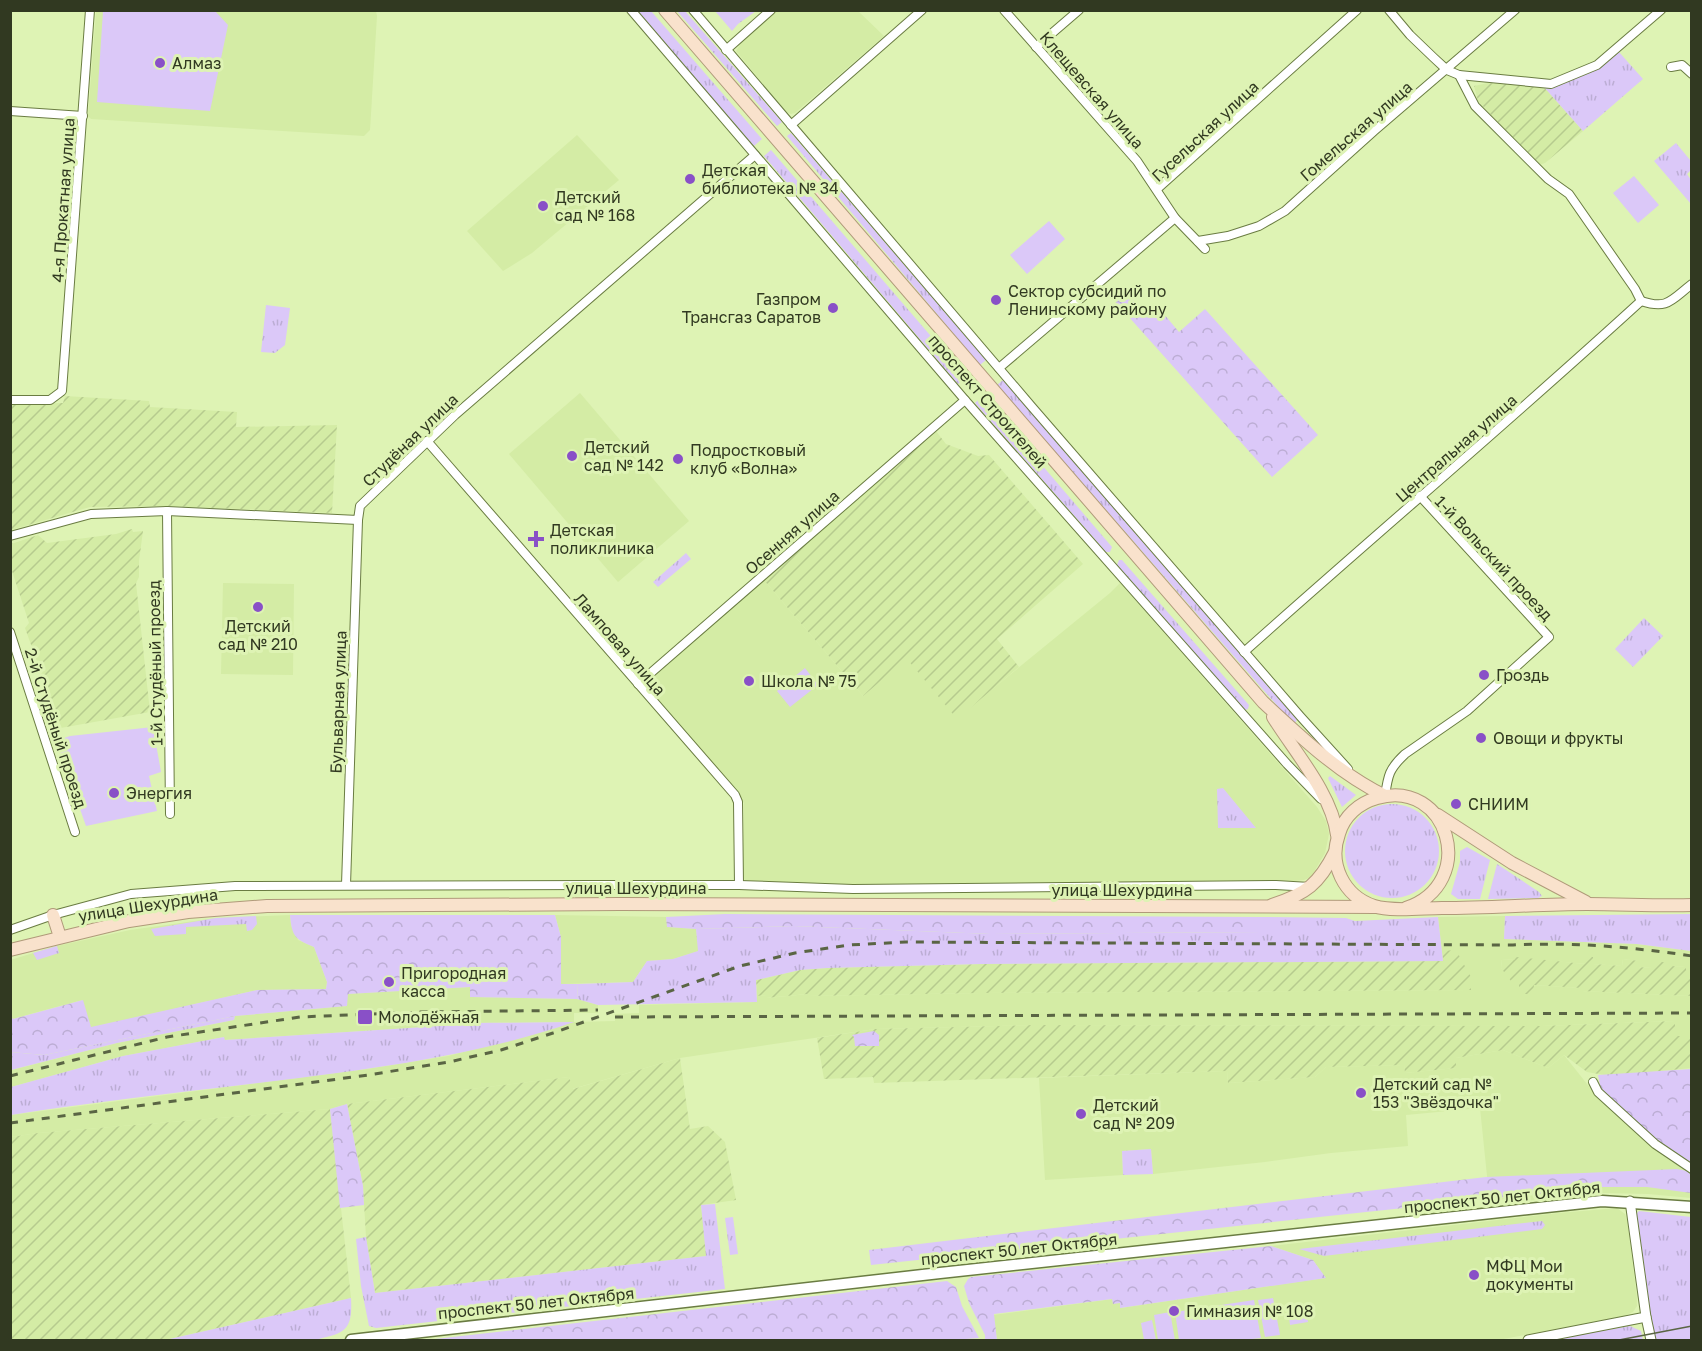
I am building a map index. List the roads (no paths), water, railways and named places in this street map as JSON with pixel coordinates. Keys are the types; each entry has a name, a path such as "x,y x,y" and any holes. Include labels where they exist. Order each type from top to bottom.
{"main road":[{"name":"проспект Строителей","path":"665,10 1263,702 1324,757 1361,784 1385,796"},
{"name":"проспект Строителей","path":"1263,702 1328,806 1335,820 1338,836"},
{"path":"1312,887 1326,869 1335,852 1338,836 1346,820 1358,807 1375,798 1385,796 1410,798 1512,862 1589,904"},
{"path":"1406,908 1433,893 1448,867 1447,837 1434,812"},
{"path":"1335,852 1338,871 1347,888 1363,902 1377,908 1492,908 1589,904 1692,905"},
{"name":"улица Шехурдина","path":"1265,908 1312,887"},
{"name":"улица Шехурдина","path":"10,950 129,921 188,912 267,906 690,904 1377,908"},
{"path":"53,915 60,937"},
{"name":"проспект 50 лет Октября","path":"355,1340 1602,1201 1630,1201 1692,1207"}],"street":[{"name":"4-я Прокатная улица","path":"10,400 50,400 62,391 90,10"},
{"name":"проспект Строителей","path":"631,10 965,400 1287,764 1328,806"},
{"name":"проспект Строителей","path":"693,10 1244,652 1361,784"},
{"path":"726,50 771,10"},
{"path":"791,125 922,10"},
{"name":"Клещевская улица","path":"1004,10 1137,161 1157,189"},
{"path":"1036,47 1079,10"},
{"name":"Гусельская улица","path":"1175,218 1157,189 1357,10"},
{"path":"1389,10 1410,35 1447,70 1459,75 1551,84 1597,65 1660,10"},
{"name":"Гомельская улица","path":"1198,241 1228,236 1259,226 1285,211 1515,10"},
{"path":"1671,67 1682,65 1692,74"},
{"path":"1459,75 1475,106 1548,179 1569,194 1641,301 1655,305 1666,304 1692,284"},
{"path":"10,111 83,116"},
{"name":"Студёная улица","path":"358,520 360,506 427,441 525,353 755,155"},
{"path":"999,368 1175,218 1205,249"},
{"name":"Центральная улица","path":"1244,652 1420,496 1538,396 1641,301"},
{"name":"Осенняя улица","path":"638,684 965,400"},
{"name":"Ламповая улица","path":"427,441 735,795 738,802 739,885"},
{"name":"1-й Вольский проезд","path":"1385,796 1388,773 1396,763 1467,711 1549,637 1420,496"},
{"path":"10,536 91,514 167,511 358,520"},
{"name":"1-й Студёный проезд","path":"167,511 170,814"},
{"name":"Бульварная улица","path":"346,885 358,520"},
{"name":"2-й Студёный проезд","path":"10,632 75,832"},
{"path":"10,930 53,915 131,894 235,886 739,885 853,889 1276,885 1312,887"},
{"path":"1593,1082 1598,1092 1647,1137 1692,1169"},
{"path":"1630,1201 1651,1341"},
{"path":"1528,1341 1646,1317"}],"tram line":[{"path":"1619,1340 1692,1326"}],"railway":[{"path":"10,1123 449,1062 501,1050 553,1033 740,966 795,953 849,945 906,942 1558,944 1625,948 1692,956"},
{"path":"10,1076 167,1037 300,1017 421,1012 598,1010"},
{"path":"615,1017 1692,1013"}],"place":[{"name":"Алмаз","path":"160,63"},
{"name":"Детская библиотека № 34","path":"690,179"},
{"name":"Детский сад № 168","path":"543,206"},
{"name":"Сектор субсидий по Ленинскому району","path":"996,300"},
{"name":"Газпром Трансгаз Саратов","path":"833,308"},
{"name":"Детский сад № 142","path":"572,456"},
{"name":"Подростковый клуб «Волна»","path":"678,459"},
{"name":"Детская поликлиника","path":"536,539"},
{"name":"Детский сад № 210","path":"258,607"},
{"name":"Гроздь","path":"1484,675"},
{"name":"Школа № 75","path":"749,681"},
{"name":"Овощи и фрукты","path":"1481,738"},
{"name":"Энергия","path":"114,793"},
{"name":"СНИИМ","path":"1456,804"},
{"name":"Пригородная касса","path":"389,982"},
{"name":"Молодёжная","path":"365,1017"},
{"name":"Детский сад № 153 \"Звёздочка\"","path":"1361,1093"},
{"name":"Детский сад № 209","path":"1081,1114"},
{"name":"МФЦ Мои документы","path":"1474,1275"},
{"name":"Гимназия № 108","path":"1174,1311"}]}
